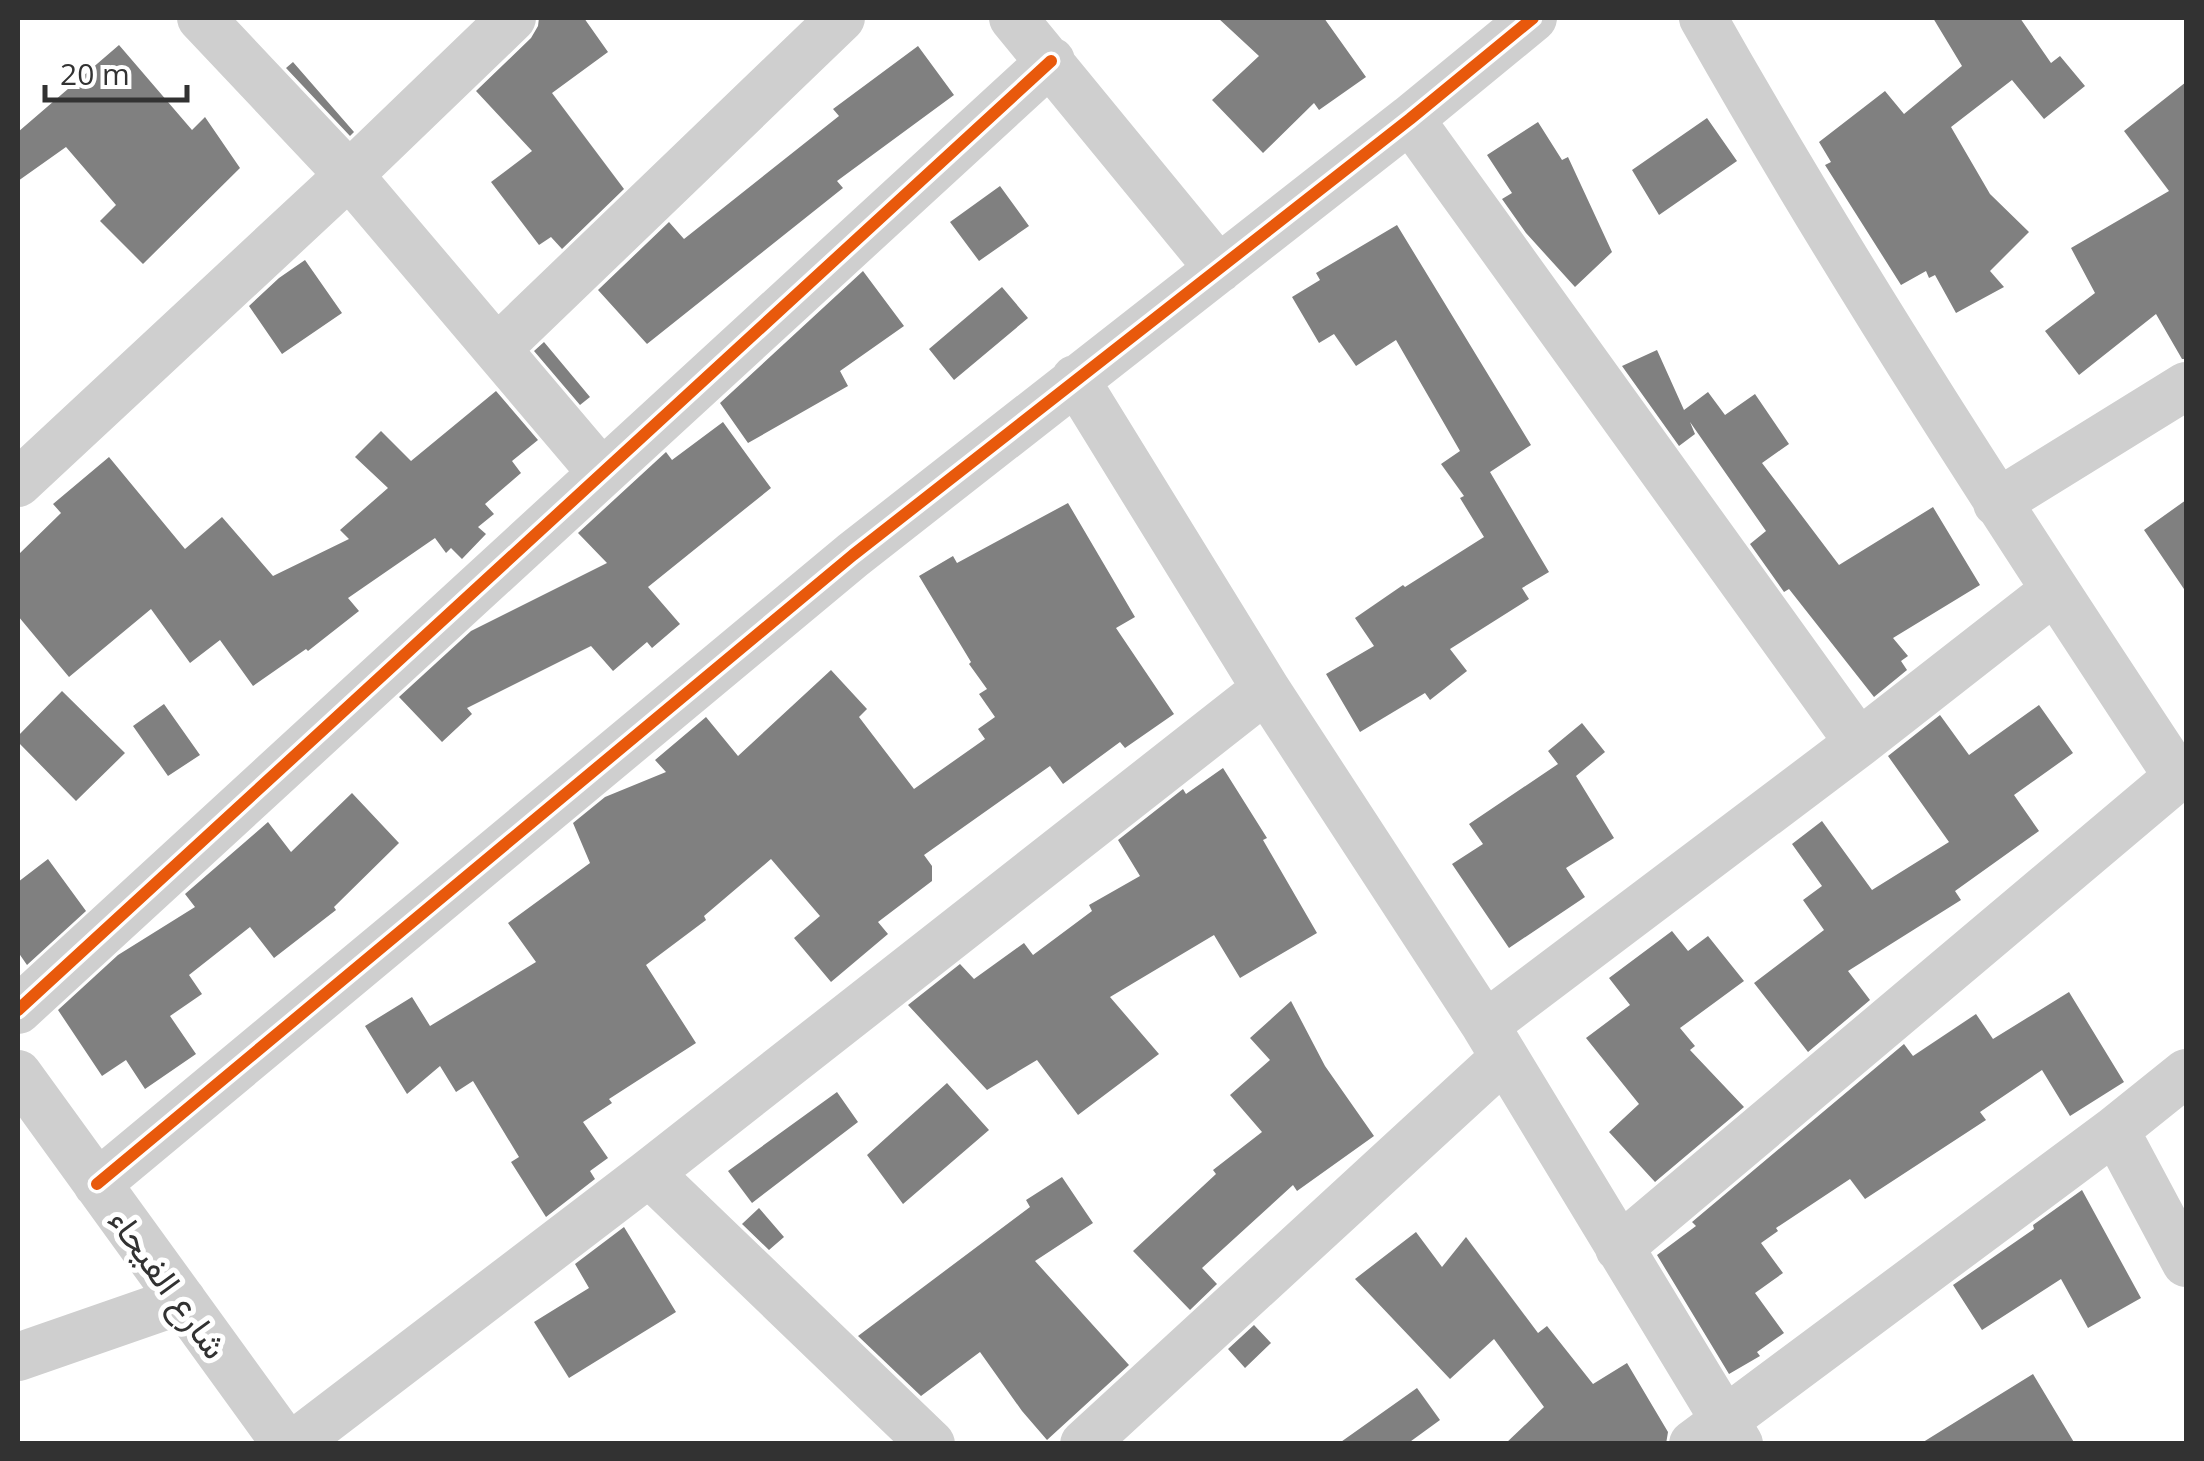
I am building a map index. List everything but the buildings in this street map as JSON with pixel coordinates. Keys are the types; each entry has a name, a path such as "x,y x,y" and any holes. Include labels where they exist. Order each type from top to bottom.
{"street":[{"path":"201,18 348,175 601,472"},
{"path":"18,484 512,18"},
{"path":"496,350 841,18"},
{"path":"1014,18 1219,269"},
{"path":"97,1184 670,705 1533,18"},
{"path":"1620,1248 2182,774 1997,503 1806,199 1703,18"},
{"path":"18,1010 1051,61"},
{"path":"1410,119 1859,743"},
{"path":"1075,380 1620,1248 1718,1435 2186,1073"},
{"path":"1997,503 2186,386"},
{"path":"1084,1444 1494,1042 1859,743 2055,590"},
{"path":"294,1444 649,1173 1266,689"},
{"name":"شارع الفيحاء","path":"18,1074 286,1444"},
{"path":"2115,1130 2186,1263"},
{"path":"649,1173 931,1444"},
{"path":"18,1358 182,1300"}],"cycle path":[{"path":"97,1184 853,555 1410,119 1533,18"},
{"path":"18,1010 1051,61"}]}
